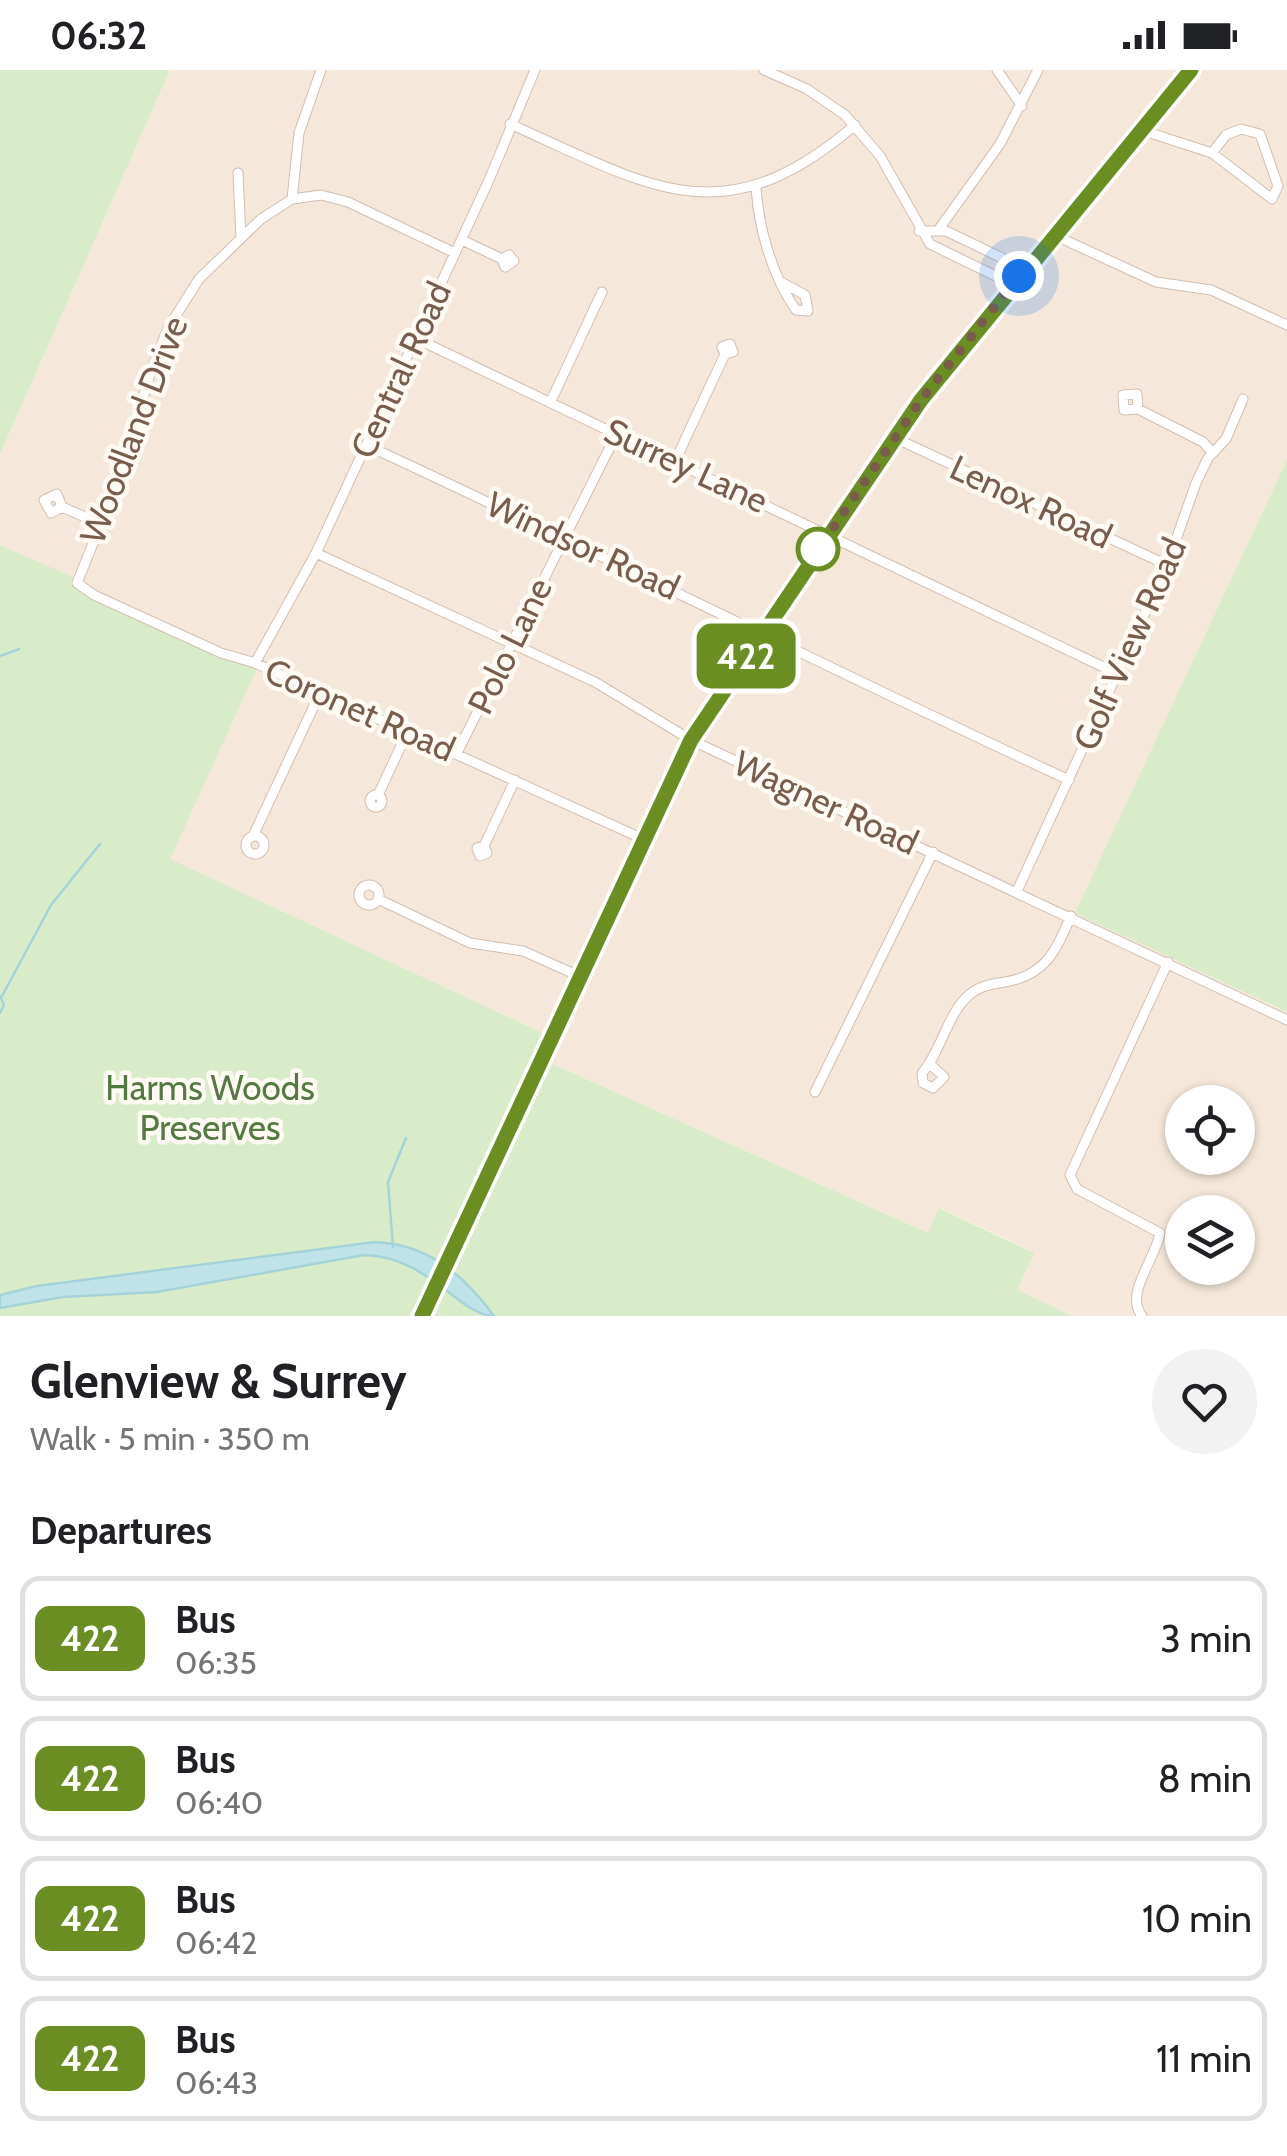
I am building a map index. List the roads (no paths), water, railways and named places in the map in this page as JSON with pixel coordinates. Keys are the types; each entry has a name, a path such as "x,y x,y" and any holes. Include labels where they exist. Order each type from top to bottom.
{"main road":[{"path":"422,1316 691,740 894,438 1012,284 1190,70"}],"street":[{"path":"320,70 299,133 292,199 322,195 348,202 455,253"},
{"name":"Central Road","path":"255,664 316,553 462,240 535,70"},
{"path":"764,70 821,96 855,125 888,168 919,231 937,249 1012,284"},
{"path":"997,70 1022,106"},
{"path":"939,229 1022,106 1038,70"},
{"path":"510,124 667,190 726,192 756,188 814,158 855,125"},
{"path":"1141,130 1212,153 1264,197 1278,194 1264,142 1256,131 1232,131 1212,153"},
{"path":"238,173 240,237"},
{"path":"756,188 760,226 781,282"},
{"name":"Woodland Drive","path":"77,583 168,328 199,279 240,237 292,199"},
{"path":"919,231 939,229 1025,269"},
{"path":"1054,235 1156,282 1211,290 1287,325"},
{"path":"462,240 502,259"},
{"path":"552,401 602,292"},
{"name":"Surrey Lane","path":"415,338 676,459 1118,674"},
{"path":"676,459 725,354"},
{"name":"Golf View Road","path":"1017,891 1167,565 1190,497 1213,453 1226,438 1243,399"},
{"path":"1138,409 1203,442 1213,453"},
{"name":"Polo Lane","path":"458,752 616,433"},
{"name":"Lenox Road","path":"894,438 1167,565"},
{"name":"Windsor Road","path":"366,445 680,591 760,636 1068,780"},
{"path":"62,507 101,524"},
{"name":"Wagner Road","path":"316,553 595,682 691,740 1287,1020"},
{"name":"Coronet Road","path":"77,583 94,595 221,653 458,752 643,839"},
{"path":"253,836 320,693"},
{"path":"378,795 407,733"},
{"path":"484,846 515,780"},
{"path":"815,1092 933,852"},
{"path":"378,900 478,946 523,951 579,976"},
{"path":"932,1066 968,996 984,986 1038,972 1051,960 1071,916"},
{"path":"1142,1316 1135,1305 1137,1292 1160,1233 1077,1189 1070,1176 1168,962"}],"water":[{"path":"375,1242 412,1249 443,1264 470,1287 494,1316 468,1307 407,1265 364,1255 157,1292 63,1297 0,1308 0,1295 37,1286"}],"waterway":[{"path":"0,656 19,649"},
{"path":"2,996 51,905 100,844"},
{"path":"0,996 4,1005 0,1013"},
{"path":"393,1247 388,1182 406,1138"}],"park label":[{"name":"Harms Woods Preserves","path":"210,1108"}]}
